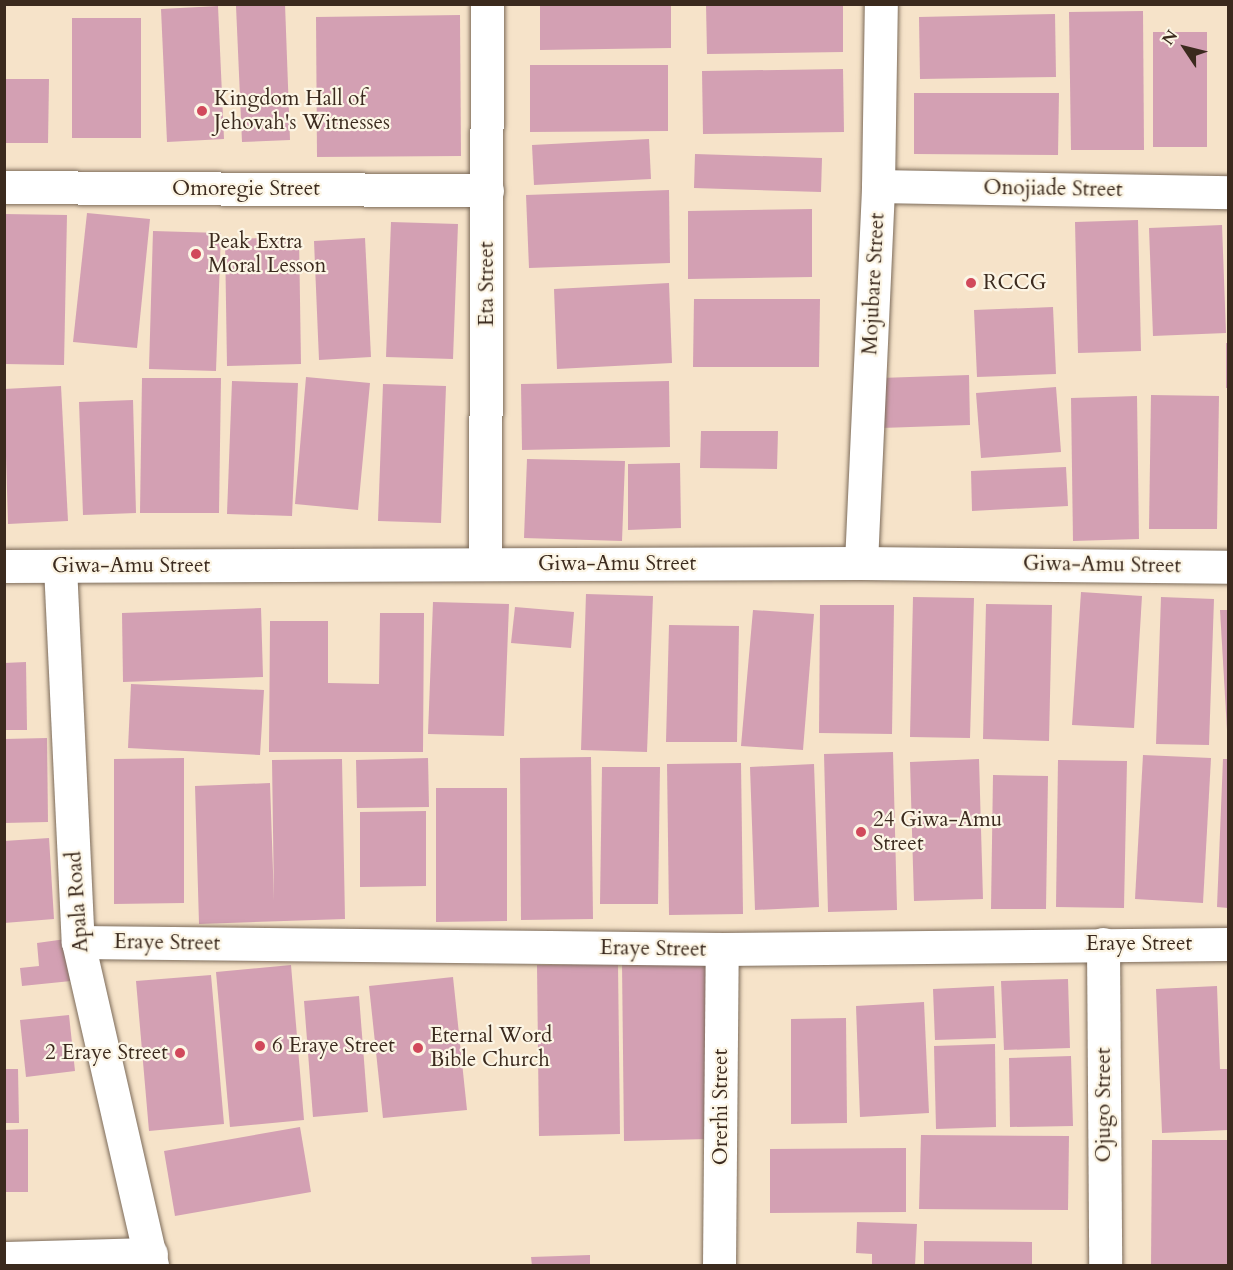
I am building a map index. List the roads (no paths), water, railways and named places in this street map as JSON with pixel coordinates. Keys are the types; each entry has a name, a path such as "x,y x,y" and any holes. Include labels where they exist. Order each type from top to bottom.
{"street":[{"name":"Eta Street","path":"485,564 487,4"},
{"name":"Mojubare Street","path":"861,563 879,186 880,4"},
{"name":"Onojiade Street","path":"879,186 1228,192"},
{"name":"Omoregie Street","path":"4,187 487,190"},
{"name":"Giwa-Amu Street","path":"4,566 861,563 1228,567"},
{"name":"Apala Road","path":"60,566 78,942 152,1260"},
{"name":"Eraye Street","path":"78,942 722,949 1228,944"},
{"name":"Ojugo Street","path":"1103,944 1105,1266"},
{"name":"Orerhi Street","path":"719,1266 722,949"},
{"path":"4,1258 152,1260"}],"place":[{"name":"Kingdom Hall of Jehovah's Witnesses","path":"202,111"},
{"name":"Peak Extra Moral Lesson","path":"196,254"},
{"name":"RCCG","path":"971,283"},
{"name":"24 Giwa-Amu Street","path":"861,832"},
{"name":"6 Eraye Street","path":"260,1046"},
{"name":"Eternal Word Bible Church","path":"418,1048"},
{"name":"2 Eraye Street","path":"180,1053"}]}
